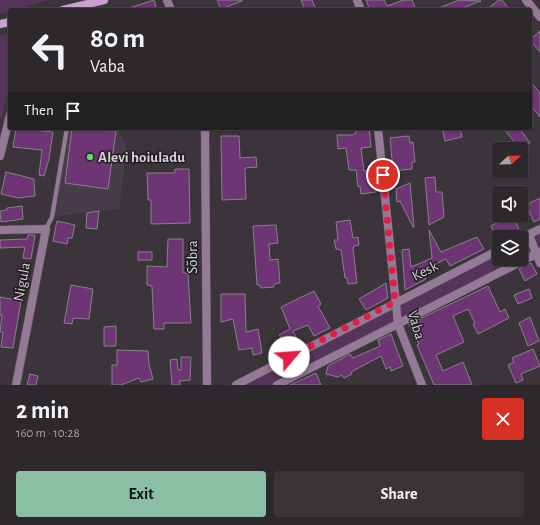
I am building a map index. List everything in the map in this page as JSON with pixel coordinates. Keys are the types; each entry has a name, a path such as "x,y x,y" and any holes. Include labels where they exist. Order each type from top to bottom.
{"main road":[{"path":"71,8 104,0"}],"street":[{"path":"526,0 540,17"},
{"path":"0,156 8,123"},
{"name":"Sõbra","path":"205,130 207,385"},
{"name":"Vaba","path":"378,130 398,324 422,385"},
{"path":"0,230 46,229"},
{"name":"Nigula","path":"16,385 46,229"},
{"path":"528,235 540,229"},
{"path":"528,241 538,253 540,263"},
{"path":"276,385 538,253"},
{"name":"Kesk","path":"236,385 492,254"}],"lane":[{"path":"46,229 52,217 67,130"}],"shaded area":[{"path":"0,0 48,0 21,8 8,8 8,12 0,14"},
{"path":"8,34 8,90 2,117 0,118 0,36"},
{"path":"67,130 118,130 127,147 119,209 52,217"},
{"path":"540,229 540,252 528,258 528,235"},
{"path":"492,254 492,266 512,266 277,385 236,385"}],"building":[{"path":"154,0 156,8 129,8"},
{"path":"217,0 242,0 224,8 221,8"},
{"path":"301,0 312,0 315,8 304,8"},
{"path":"366,0 384,0 387,6 404,0 412,0 415,8 369,8"},
{"path":"459,0 481,1 462,8 439,8"},
{"path":"499,0 502,0 508,8 489,8"},
{"path":"540,31 540,52 532,42 532,38"},
{"path":"532,83 540,93 540,117 532,107"},
{"path":"16,130 53,132 49,159 44,176 39,175 42,150 13,147"},
{"name":"Alevi hoiuladu","path":"72,130 116,131 108,189 65,183"},
{"path":"355,130 369,130 371,147 361,148 364,171 374,170 376,192 361,194 360,186 358,187 356,170 349,170 346,148 338,149 337,135 352,135 356,133"},
{"path":"442,130 460,130 462,137 445,141"},
{"path":"505,130 520,130 530,143 528,145 528,142 514,142"},
{"path":"221,136 239,136 240,158 256,157 257,167 245,168 246,199 222,200"},
{"path":"409,136 410,143 413,142 415,162 412,162 412,169 393,171 390,138"},
{"path":"175,169 189,169 190,223 151,224 151,200 148,200 147,173 175,173"},
{"path":"6,172 34,179 35,196 18,198 1,194"},
{"path":"435,177 436,192 442,192 444,217 429,225 425,178"},
{"path":"410,183 414,227 400,201 397,202 396,189"},
{"path":"540,198 540,219 534,222 528,209 528,204"},
{"path":"22,206 23,219 1,222 0,211 7,210 7,208"},
{"path":"99,211 97,229 86,228 87,213"},
{"path":"350,220 353,238 358,237 359,245 354,246 353,248 357,283 348,284 347,278 345,278 341,250 336,249 334,240 338,240 336,222"},
{"path":"57,221 75,225 72,238 68,238 67,244 53,241"},
{"path":"499,222 516,222 520,230 493,230 491,226"},
{"path":"276,225 278,243 269,244 270,260 278,259 280,283 274,284 274,287 261,288 260,285 257,285 253,226"},
{"path":"429,230 441,252 477,237 484,249 450,266 446,259 422,271 426,279 405,290 402,250 409,249 411,267 432,258"},
{"path":"28,235 35,235 31,259 23,258 25,247 0,248 0,240 27,239"},
{"path":"168,239 183,239 183,273 188,273 191,323 164,323 164,329 154,329 152,286 147,285 147,266 167,267"},
{"path":"138,252 152,252 152,260 138,260"},
{"path":"531,263 537,274 525,281 519,269 528,266"},
{"path":"386,283 388,298 366,310 359,299"},
{"path":"71,285 93,289 89,319 73,318 72,324 64,323"},
{"path":"488,286 500,312 505,309 509,318 478,334 473,324 475,323 468,309 453,316 464,342 436,355 443,371 463,362 472,385 434,385 417,345 419,344 409,324"},
{"path":"529,289 532,298 518,304 514,295"},
{"path":"314,291 321,304 318,306 330,328 314,336 308,325 293,331 300,344 282,353 276,341 281,338 279,335 290,329 281,307"},
{"path":"221,294 245,294 246,332 258,329 262,353 253,355 252,348 239,350 233,319 221,322"},
{"path":"0,297 21,301 13,348 1,347 3,332 0,332 2,315 0,315"},
{"path":"530,317 539,341 528,346 519,323"},
{"path":"116,326 116,346 104,346 104,327"},
{"path":"391,334 403,366 391,371 390,367 386,369 381,356 351,372 352,374 344,378 342,375 338,377 326,374 328,366 350,354 353,358 380,346 378,340"},
{"path":"533,349 540,366 521,374 523,380 516,383 508,365 514,362 512,358"},
{"path":"117,350 148,351 149,364 153,379 141,382 139,378 121,385 112,385 112,365 117,365"},
{"path":"181,357 191,357 190,380 179,381 180,385 172,385 170,360 177,359 178,370 181,370"},
{"path":"316,373 321,385 290,385"},
{"path":"30,374 38,376 36,385 27,385"}],"place":[{"name":"Alevi hoiuladu","path":"90,157"}],"route":[{"path":"289,357 395,302 383,175"}]}
